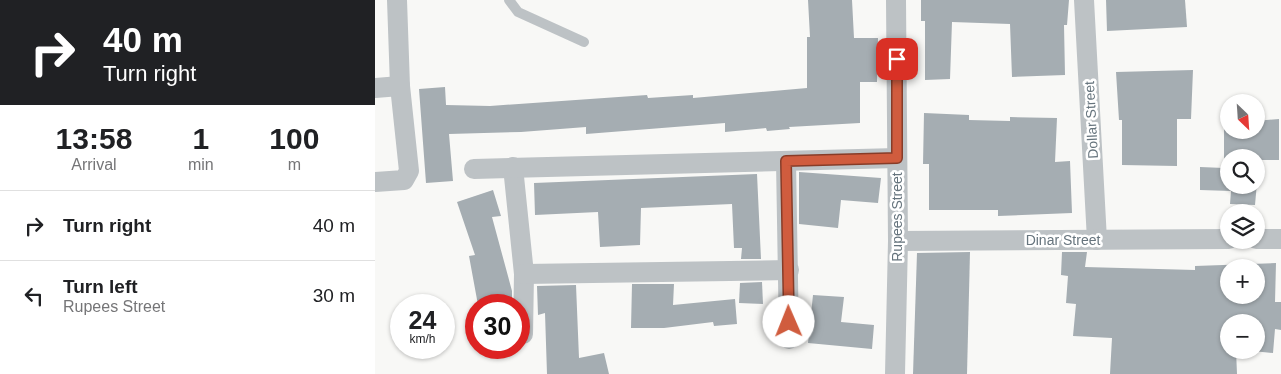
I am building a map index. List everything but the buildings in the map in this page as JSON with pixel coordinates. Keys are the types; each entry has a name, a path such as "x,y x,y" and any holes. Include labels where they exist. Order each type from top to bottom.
{"street":[{"path":"375,182 407,177 409,171 400,86 397,0"},
{"name":"Rupees Street","path":"895,374 897,241 896,0"},
{"name":"Dollar Street","path":"1084,0 1097,240"},
{"path":"375,88 400,86"},
{"path":"474,169 897,158"},
{"path":"786,161 789,339"},
{"path":"513,167 524,274 524,294"},
{"name":"Dinar Street","path":"897,241 1220,239"},
{"path":"1265,239 1281,239"},
{"path":"524,274 789,270"}],"lane":[{"path":"509,0 518,12 584,42"}],"route":[{"path":"789,322 786,161 897,158 897,59"}]}
